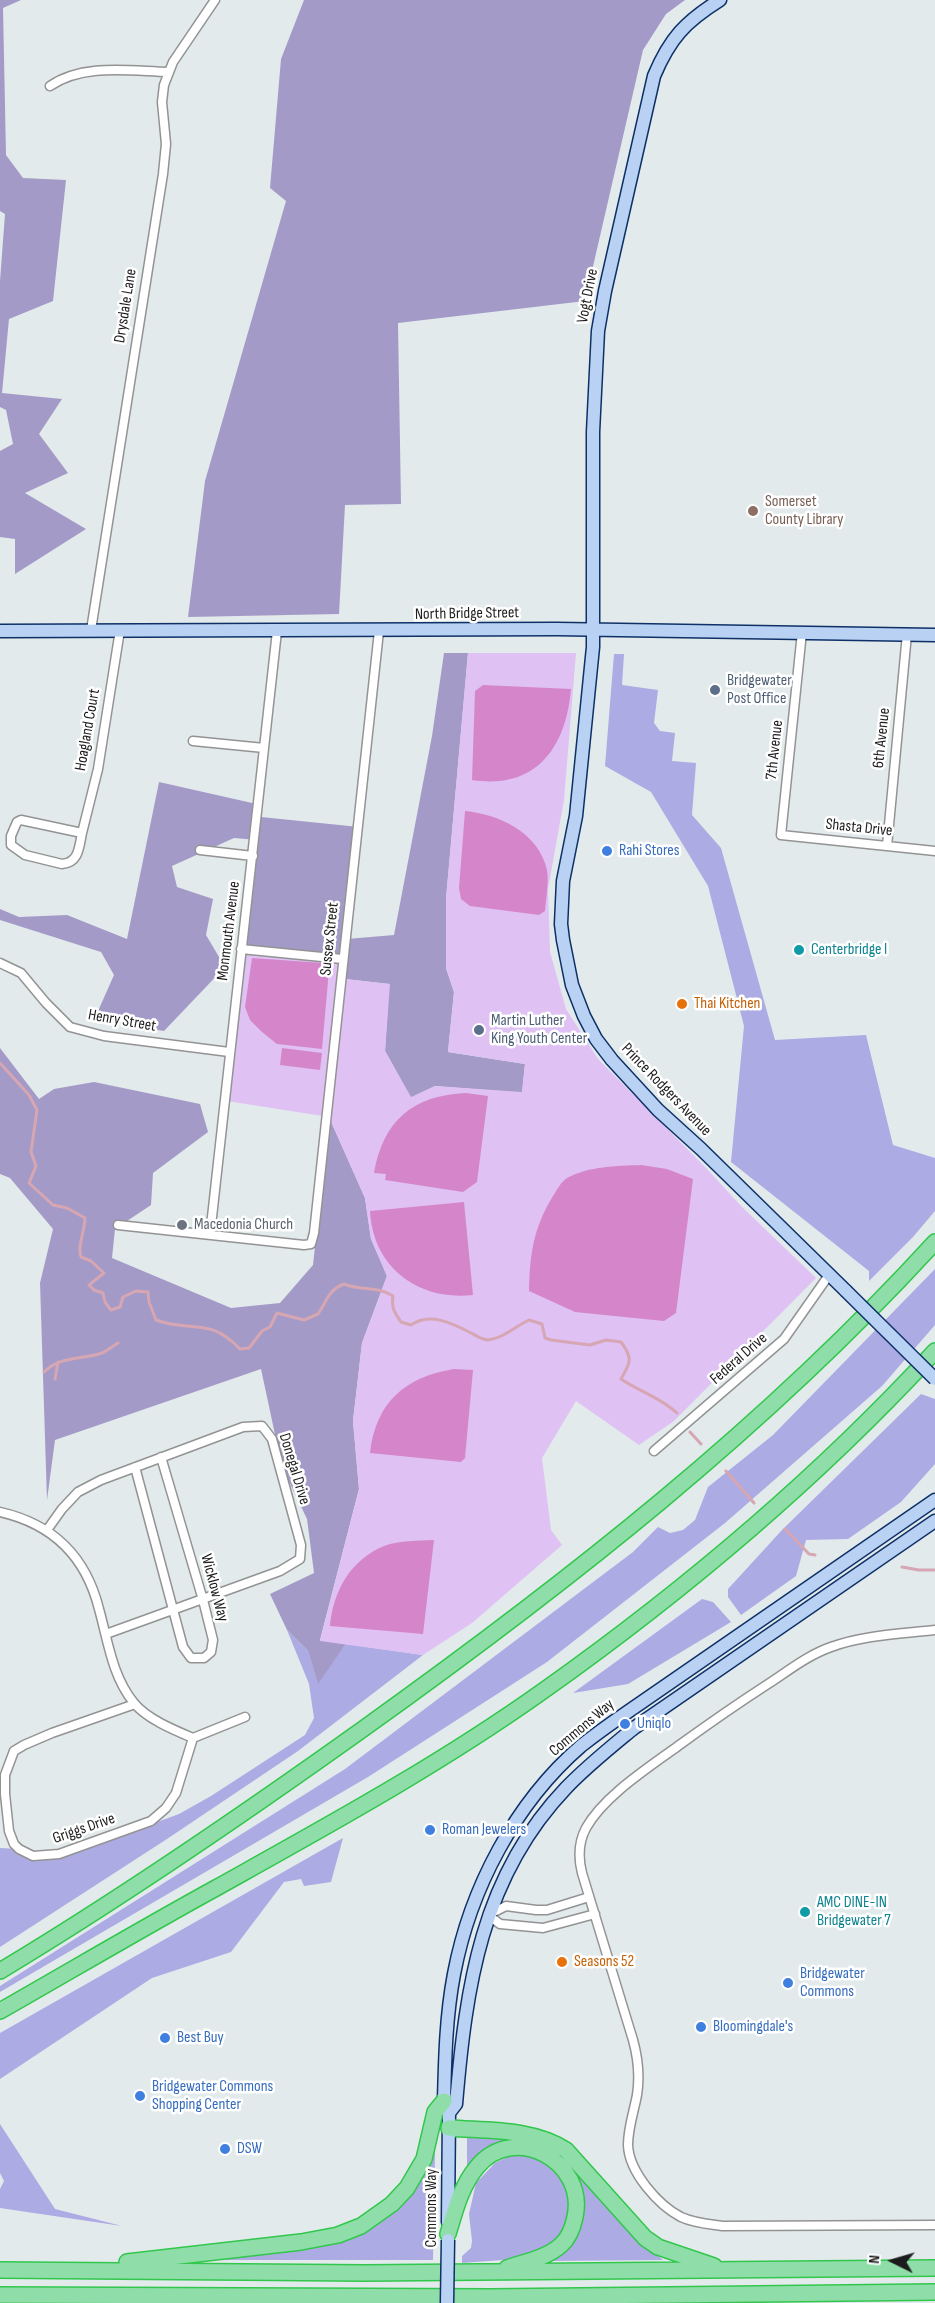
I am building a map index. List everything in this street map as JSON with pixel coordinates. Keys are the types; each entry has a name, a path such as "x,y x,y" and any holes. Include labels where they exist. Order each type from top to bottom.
{"highway":[{"path":"0,1971 111,1901 275,1792 412,1694 618,1538 809,1372 935,1242"},
{"path":"0,2011 420,1772 542,1692 637,1621 765,1519 858,1431 935,1351"},
{"path":"64,2270 301,2242 351,2231 379,2214 407,2188 424,2158 435,2112 552,2141 566,2150 645,2238 658,2247 731,2271"},
{"path":"448,2237 466,2183 479,2164 487,2158 503,2150 525,2147 540,2151 556,2160 571,2180 576,2199 573,2225 567,2237 560,2246 545,2255 495,2273"},
{"path":"0,2270 495,2273 935,2268"},
{"path":"0,2295 712,2299 935,2292"},
{"path":"192,2296 207,2303"},
{"path":"405,2303 430,2297"}],"street":[{"name":"Drysdale Lane","path":"91,630 163,174 166,144 162,102 164,86 168,72 215,0"},
{"name":"Vogt Drive","path":"594,630 593,432 596,358 605,291 654,76 662,56 678,32 696,15 720,0"},
{"path":"50,86 60,79 79,73 106,70 168,72"},
{"name":"Hoagland Court","path":"82,833 21,820 16,822 13,828 11,845 24,855 62,864 69,863 77,855 98,769 120,630"},
{"name":"North Bridge Street","path":"0,631 594,630 935,634"},
{"name":"Prince Rodgers Avenue","path":"594,630 577,804 563,881 561,913 562,938 572,985 588,1024 612,1060 658,1110 935,1379"},
{"name":"Monmouth Avenue","path":"210,1235 277,631"},
{"name":"Sussex Street","path":"210,1235 304,1245 310,1244 314,1233 379,631"},
{"name":"7th Avenue","path":"781,835 802,632"},
{"name":"6th Avenue","path":"887,846 908,634"},
{"path":"193,741 264,748"},
{"name":"Shasta Drive","path":"781,835 935,851"},
{"path":"200,850 253,856"},
{"path":"242,949 342,959"},
{"name":"Henry Street","path":"0,963 21,973 70,1027 104,1036 229,1052"},
{"path":"118,1225 210,1235"},
{"name":"Federal Drive","path":"654,1451 784,1339 829,1275"},
{"name":"Donegal Drive","path":"47,1530 78,1492 101,1480 243,1427 262,1426 272,1439 301,1545 300,1559 280,1571 106,1635"},
{"name":"Wicklow Way","path":"135,1467 184,1652 195,1659 204,1658 211,1652 213,1644 203,1600 161,1457"},
{"name":"Commons Way","path":"447,2303 445,2042 450,1998 469,1912 497,1853 536,1795 581,1747 629,1711 935,1500"},
{"path":"0,1512 47,1530 59,1538 85,1573 99,1606 116,1672 135,1704 165,1726 193,1738 245,1717"},
{"name":"Commons Way","path":"447,2114 456,2104 468,1995 488,1915 508,1871 538,1823 565,1788 634,1728 935,1521"},
{"path":"935,1630 862,1638 818,1653 747,1697 650,1766 613,1797 585,1829 579,1856 589,1897 633,2040 638,2065 638,2093 629,2131 630,2157 639,2176 664,2204 691,2220 722,2226 935,2225"},
{"name":"Griggs Drive","path":"135,1704 52,1733 14,1751 5,1775 5,1794 9,1831 14,1844 19,1849 33,1856 59,1854 151,1821 166,1808 176,1793 193,1738"},
{"path":"589,1897 547,1910 506,1906 488,1915 500,1924 543,1928 594,1914"}],"shaded area":[{"path":"0,0 21,0 3,8 6,155 23,178 66,180 53,301 9,319 2,393 62,399 39,434 68,473 25,493 86,529 15,574 15,539 0,537 0,451 13,444 6,410 0,407 0,281 5,214 0,211"},
{"path":"304,0 685,0 666,14 643,50 585,301 398,323 401,504 345,505 339,614 188,617 205,481 286,201 270,188 281,59"},
{"path":"444,653 468,653 446,899 446,968 454,992 448,1052 525,1064 522,1093 435,1086 411,1098 385,1051 389,984 345,979 245,946 257,840 234,838 172,866 177,887 213,899 206,935 225,967 164,1031 94,1020 114,975 101,952 0,920 0,909 19,917 67,915 127,939 159,782 261,805 261,817 359,827 347,939 394,935 432,736"},
{"path":"468,653 576,653 564,800 548,889 550,952 566,1009 598,1059 742,1207 816,1278 674,1421 639,1445 576,1401 542,1458 551,1530 562,1545 472,1623 423,1655 320,1641 359,1489 353,1421 362,1343 387,1276 371,1239 365,1198 329,1117 227,1101 245,946 347,957 345,979 390,984 385,1051 411,1097 435,1086 522,1092 525,1064 448,1052 454,992 446,968 446,899"},
{"path":"614,654 624,654 622,685 658,690 654,723 660,731 675,733 672,761 696,763 692,815 721,848 775,1040 866,1035 893,1145 935,1158 935,1211 913,1237 869,1281 869,1271 731,1162 744,1026 708,886 651,792 605,766"},
{"path":"483,685 571,689 563,729 555,746 531,771 514,778 495,781 472,780 475,691"},
{"path":"465,811 504,821 527,836 536,846 547,870 545,911 539,915 470,906 461,899 459,888"},
{"path":"252,958 323,963 329,970 322,1049 277,1044 250,1020 245,1007"},
{"path":"0,1048 39,1099 54,1089 94,1082 200,1104 208,1132 153,1173 151,1205 115,1229 112,1258 231,1308 280,1303 313,1265 329,1117 365,1198 371,1239 387,1276 362,1343 353,1421 359,1489 320,1640 346,1644 318,1684 308,1651 287,1630 270,1594 314,1573 307,1519 282,1467 261,1369 55,1440 47,1500 40,1283 53,1229 10,1178 0,1174"},
{"path":"282,1048 322,1053 320,1070 280,1065"},
{"path":"466,1093 488,1096 477,1182 463,1192 385,1180 386,1174 374,1173 385,1139 393,1125 404,1114 416,1105 431,1099"},
{"path":"641,1165 667,1169 693,1179 676,1313 664,1321 575,1312 529,1291 530,1265 537,1231 546,1208 562,1182 576,1174 594,1169"},
{"path":"464,1202 473,1295 435,1292 417,1286 402,1277 380,1249 373,1231 370,1211"},
{"path":"935,1269 935,1325 882,1386 725,1523 547,1662 368,1777 0,1992 0,1986 345,1769 633,1552 658,1527 670,1533 683,1530 695,1520 708,1487 773,1435"},
{"path":"454,1369 473,1370 465,1458 461,1462 370,1453 379,1419 386,1406 396,1395 421,1378"},
{"path":"921,1394 935,1399 935,1464 901,1502 848,1539 806,1540 796,1576 741,1615 728,1597 728,1589 782,1530"},
{"path":"434,1540 423,1634 330,1626 339,1589 345,1578 362,1560 372,1552 390,1544"},
{"path":"702,1599 713,1602 731,1622 628,1684 573,1693"},
{"path":"287,1630 308,1651 318,1683 346,1644 423,1655 298,1751 0,1947 0,1848 21,1849 58,1857 179,1814 305,1735 314,1718 309,1684"},
{"path":"343,1838 331,1882 304,1886 301,1879 284,1882 231,1952 152,1978 0,2079 0,2033"},
{"path":"0,2124 55,2209 122,2226 0,2208 0,2189 4,2181 0,2173"},
{"path":"467,2136 525,2139 554,2149 629,2232 663,2260 546,2261 565,2247 581,2194 538,2145 467,2168"},
{"path":"435,2151 433,2260 206,2260 325,2245 399,2204"},
{"path":"516,2153 527,2153 554,2166 570,2194 567,2226 555,2243 516,2259 462,2263 462,2256 471,2248 469,2214 476,2183 495,2163"}],"waterway":[{"path":"0,1063 29,1095 37,1110 31,1152 36,1166 29,1183 53,1205 67,1208 85,1218 80,1248 81,1257 91,1261 104,1273 89,1285 94,1290 103,1293 105,1302 111,1310 120,1307 123,1297 136,1291 148,1292 156,1320 209,1329 229,1339 240,1349 249,1348 262,1331 270,1327 277,1313 304,1320 318,1314 331,1293 344,1284 393,1296 393,1307 397,1316 401,1322 411,1325 426,1319 441,1320 488,1340 504,1335 529,1320 542,1324 545,1338 551,1340 590,1345 606,1340 621,1342 629,1356 627,1368 621,1379 664,1403 677,1413"},
{"path":"44,1372 57,1363 102,1353 118,1343"},
{"path":"55,1379 58,1362"},
{"path":"690,1432 701,1444"},
{"path":"726,1471 754,1503"},
{"path":"785,1529 809,1554 815,1555"},
{"path":"902,1567 935,1570"}],"place":[{"name":"Somerset County Library","path":"753,511"},
{"name":"Bridgewater Post Office","path":"715,690"},
{"name":"Rahi Stores","path":"607,851"},
{"name":"Centerbridge I","path":"799,950"},
{"name":"Thai Kitchen","path":"682,1004"},
{"name":"Martin Luther King Youth Center","path":"479,1030"},
{"name":"Macedonia Church","path":"182,1225"},
{"name":"Uniqlo","path":"625,1724"},
{"name":"Roman Jewelers","path":"430,1830"},
{"name":"AMC DINE-IN Bridgewater 7","path":"805,1912"},
{"name":"Seasons 52","path":"562,1962"},
{"name":"Bridgewater Commons","path":"788,1983"},
{"name":"Bloomingdale's","path":"701,2027"},
{"name":"Best Buy","path":"165,2038"},
{"name":"Bridgewater Commons Shopping Center","path":"140,2096"},
{"name":"DSW","path":"225,2149"}]}
